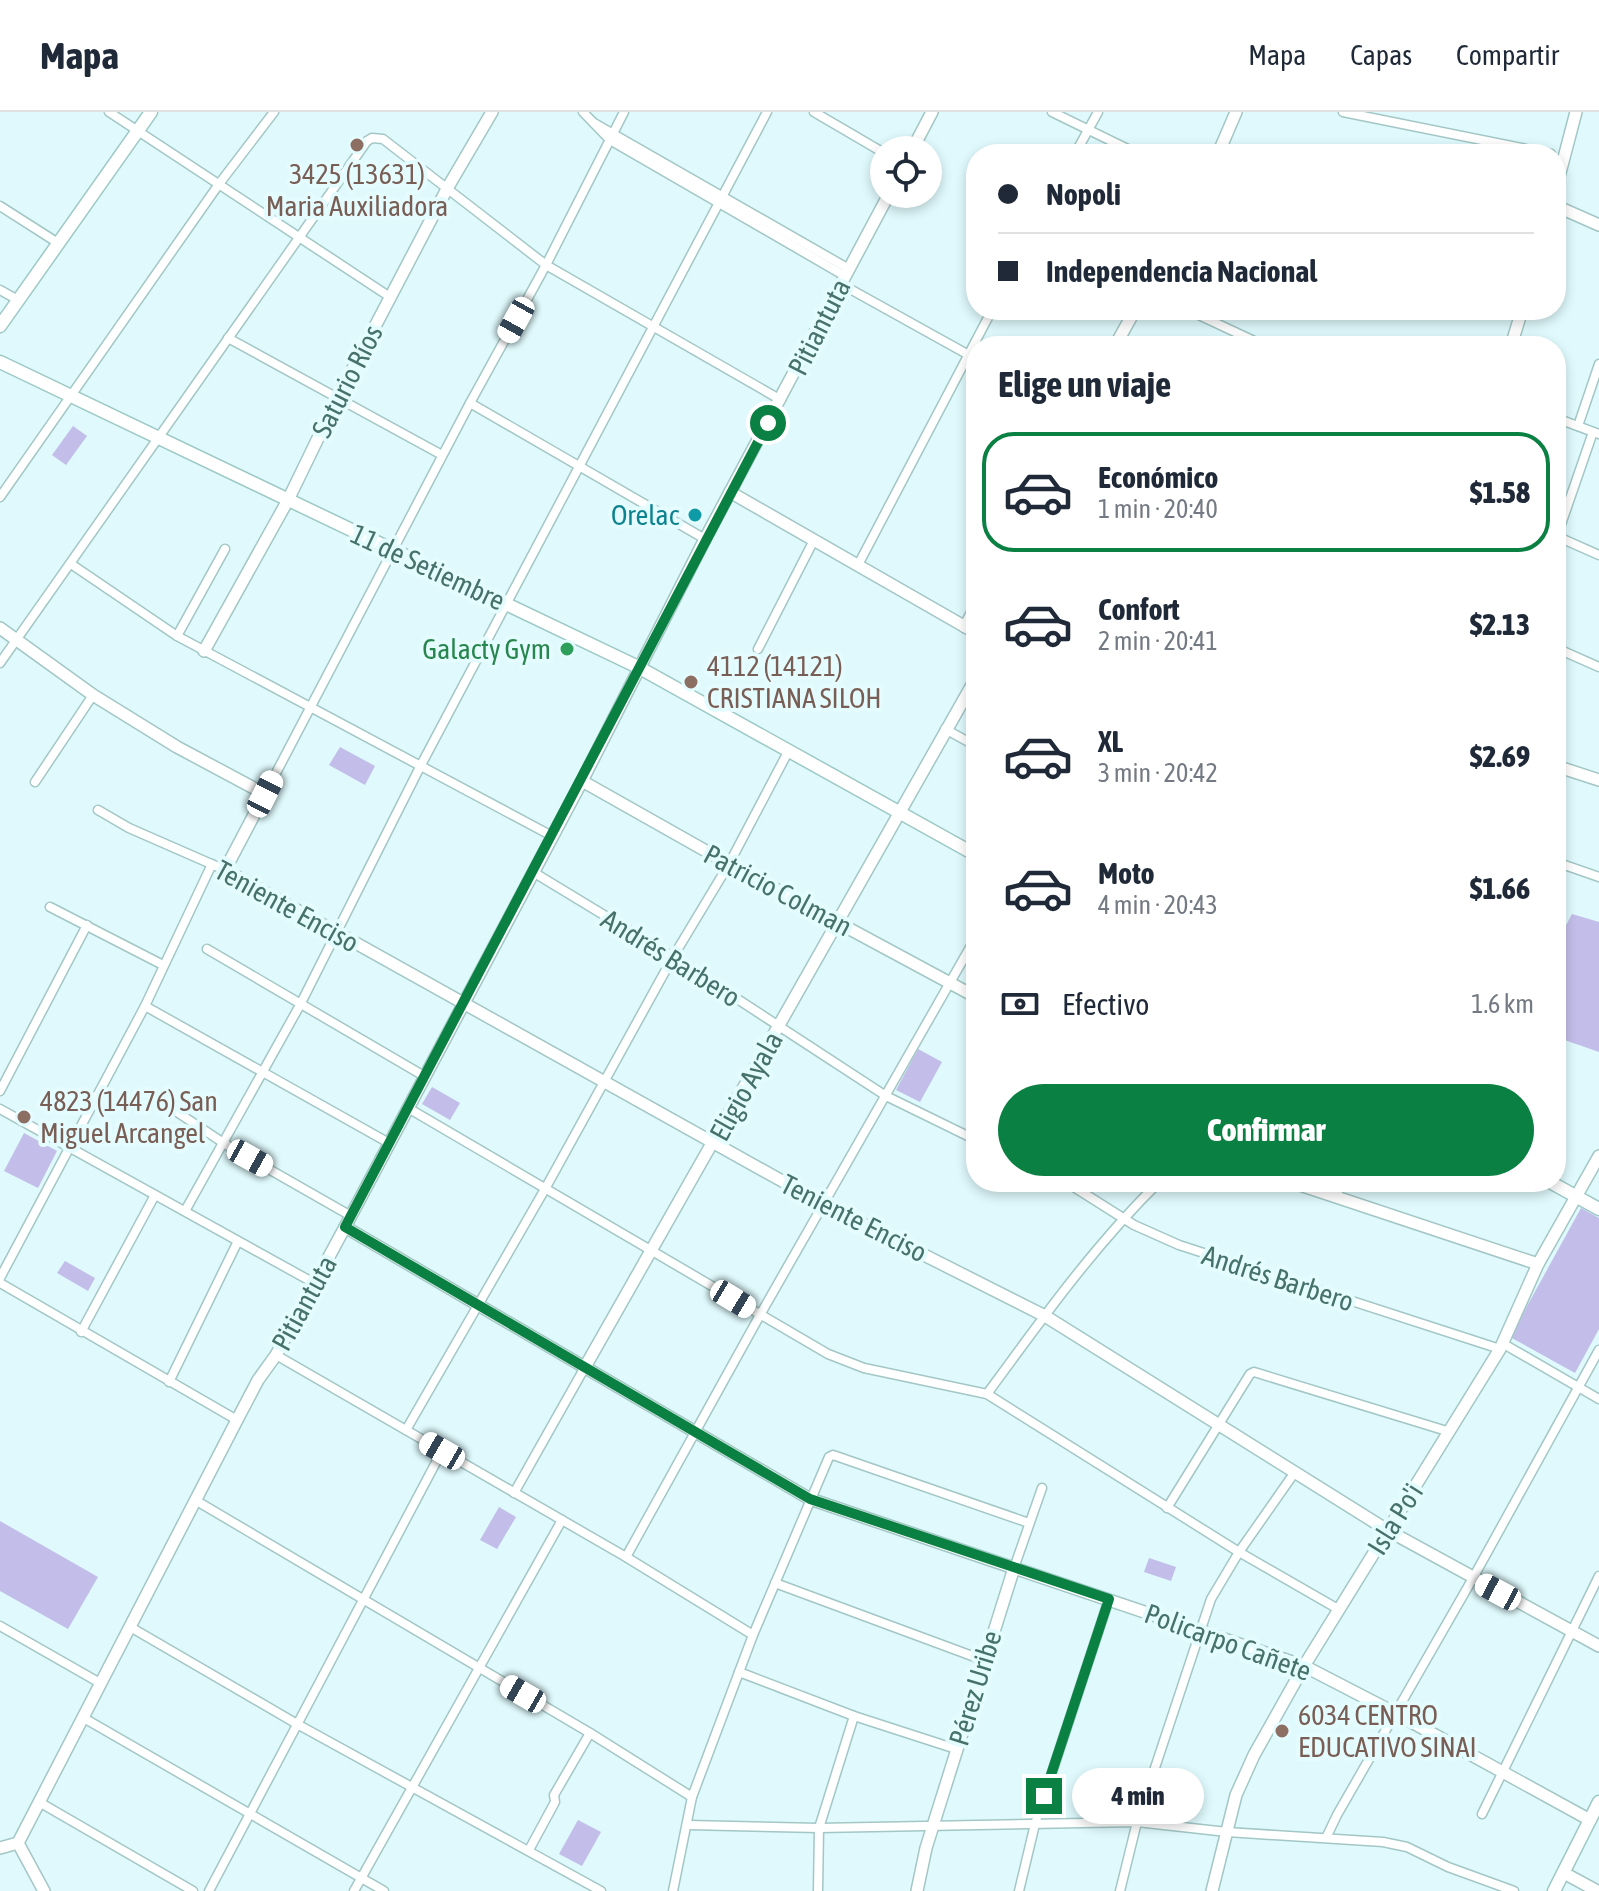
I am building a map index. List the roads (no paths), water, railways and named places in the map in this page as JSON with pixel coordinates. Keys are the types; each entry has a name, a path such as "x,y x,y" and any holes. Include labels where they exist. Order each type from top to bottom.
{"main road":[{"path":"0,326 151,112"},
{"name":"11 de Setiembre","path":"0,362 638,667 966,849"},
{"path":"1566,1191 1599,1209"},
{"path":"1554,1891 1599,1802"}],"street":[{"path":"109,112 390,297"},
{"path":"0,497 219,184 274,112"},
{"name":"Saturio Ríos","path":"204,651 288,500 448,187 492,112"},
{"path":"583,112 612,137 718,205 845,276"},
{"path":"225,870 624,112"},
{"path":"185,1211 300,1005 421,765 767,112"},
{"path":"814,112 870,145"},
{"path":"919,136 932,112"},
{"path":"1052,112 1116,144"},
{"path":"1080,144 1098,112"},
{"path":"1222,144 1236,112"},
{"path":"1343,112 1502,144"},
{"path":"1562,144 1576,112"},
{"path":"612,137 723,195 966,353"},
{"path":"0,663 372,138 383,139 546,265 781,400"},
{"path":"0,206 58,243"},
{"name":"Pitiantuta","path":"18,1843 258,1380 276,1355 348,1222 881,208"},
{"path":"1566,210 1599,225"},
{"path":"0,290 18,300"},
{"path":"1207,320 1238,336"},
{"path":"228,338 442,455"},
{"path":"1578,426 1599,364"},
{"path":"858,565 966,368"},
{"path":"470,403 705,539"},
{"path":"1566,422 1596,433 1566,512"},
{"path":"730,492 966,627"},
{"path":"758,649 814,540"},
{"path":"1566,540 1599,555"},
{"path":"177,636 225,549"},
{"path":"71,564 177,636 552,836"},
{"path":"0,628 93,695 177,747 265,794"},
{"path":"1566,652 1599,667"},
{"name":"Eligio Ayala","path":"514,1493 966,694"},
{"path":"35,782 93,695"},
{"path":"945,729 966,741"},
{"path":"406,1430 545,1189 673,957 729,864 789,750"},
{"path":"1566,769 1599,780"},
{"name":"Patricio Colman","path":"582,781 966,992"},
{"name":"Teniente Enciso","path":"98,810 129,828 225,870 825,1205 1045,1316 1387,1530 1599,1646"},
{"path":"212,864 145,1006 0,1281 81,1332 237,1420"},
{"path":"1566,865 1599,877"},
{"name":"Andrés Barbero","path":"533,872 673,957 886,1096 966,1135"},
{"path":"50,907 163,965"},
{"path":"0,1091 87,925"},
{"path":"207,949 424,1076"},
{"path":"626,1557 966,954"},
{"path":"145,1006 389,1143"},
{"name":"Policarpo Cañete","path":"159,1100 478,1303 810,1499 1304,1666 1590,1820"},
{"path":"408,1108 828,1354 846,1362 987,1394 1167,1508 1338,1609"},
{"path":"0,1109 70,1145 314,1283"},
{"name":"Isla Po'i","path":"1212,1891 1243,1775 1338,1609 1501,1346 1538,1264 1599,1156"},
{"name":"Andrés Barbero","path":"1082,1192 1123,1218 1179,1245 1247,1269 1501,1346 1599,1399"},
{"path":"987,1394 1123,1218 1149,1192"},
{"path":"1322,1192 1538,1264"},
{"path":"1334,1196 1337,1192"},
{"path":"81,1332 155,1195"},
{"path":"169,1382 238,1241"},
{"path":"1326,1838 1599,1350"},
{"path":"276,1355 626,1557 753,1635"},
{"path":"1167,1508 1250,1374 1258,1372 1450,1432"},
{"path":"209,1891 442,1451"},
{"path":"673,1891 692,1797 753,1635 826,1460 833,1455 1029,1523"},
{"path":"1120,1891 1137,1822 1211,1599 1239,1552 1295,1472"},
{"name":"Pérez Uribe","path":"917,1891 932,1827 983,1660 1042,1488"},
{"path":"195,1500 590,1733 692,1797"},
{"path":"354,1891 562,1520"},
{"path":"1482,1814 1599,1576"},
{"path":"775,1583 983,1660"},
{"path":"1019,1891 1035,1824 1109,1599"},
{"path":"0,1626 100,1683"},
{"path":"132,1628 297,1724 601,1891"},
{"path":"739,1672 854,1716 956,1749"},
{"path":"818,1891 819,1828 854,1716"},
{"path":"82,1717 384,1891"},
{"path":"529,1850 555,1802 554,1795 590,1733"},
{"path":"39,1802 193,1891"},
{"path":"688,1825 819,1828 1137,1822 1227,1832 1383,1842 1407,1847 1448,1867 1514,1891"},
{"path":"0,1848 18,1843 44,1891"},
{"path":"1564,1873 1597,1891"}],"place":[{"name":"3425 (13631) Maria Auxiliadora","path":"357,145"},
{"name":"Orelac","path":"695,515"},
{"name":"Galacty Gym","path":"567,649"},
{"name":"4112 (14121) CRISTIANA SILOH","path":"691,682"},
{"name":"4823 (14476) San Miguel Arcangel","path":"24,1117"},
{"name":"6034 CENTRO EDUCATIVO SINAI","path":"1282,1731"}]}
